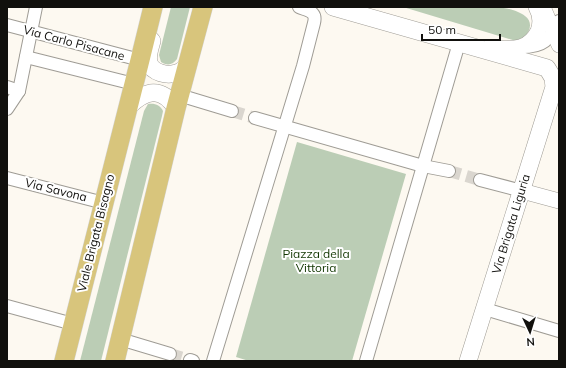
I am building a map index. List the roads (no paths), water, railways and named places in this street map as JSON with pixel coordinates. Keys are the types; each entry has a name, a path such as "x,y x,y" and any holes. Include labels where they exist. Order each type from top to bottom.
{"main road":[{"name":"Viale Brigata Bisagno","path":"64,361 129,106 152,7"},
{"path":"156,7 149,64 158,72 167,74 176,73 187,66"},
{"path":"333,7 479,48"},
{"path":"115,361 178,101 203,8"},
{"name":"Via Brigata Liguria","path":"468,361 556,84 551,72 546,68 479,48"},
{"path":"129,106 142,96 152,92 178,101"}],"street":[{"path":"7,109 19,91 36,7"},
{"path":"521,47 531,42 539,28 540,18 536,7"},
{"path":"543,7 556,26 559,45"},
{"path":"213,361 303,66 315,19 314,14 303,9"},
{"name":"Via Carlo Pisacane","path":"7,25 140,60"},
{"path":"479,48 536,47 541,45 546,40 556,26"},
{"path":"366,361 459,43"},
{"name":"Via Carlo Pisacane","path":"26,57 134,84"},
{"path":"7,88 19,91"},
{"path":"178,101 232,111"},
{"path":"255,118 423,166 449,171"},
{"name":"Via Savona","path":"7,178 104,203"},
{"path":"480,180 559,201"},
{"path":"7,306 73,324"},
{"path":"485,309 559,331"},
{"path":"120,339 170,354"}],"tunnel":[{"path":"232,111 255,118"},
{"path":"449,171 480,180"},
{"path":"170,354 190,360"}],"park label":[{"name":"Piazza della Vittoria","path":"316,261"}]}
